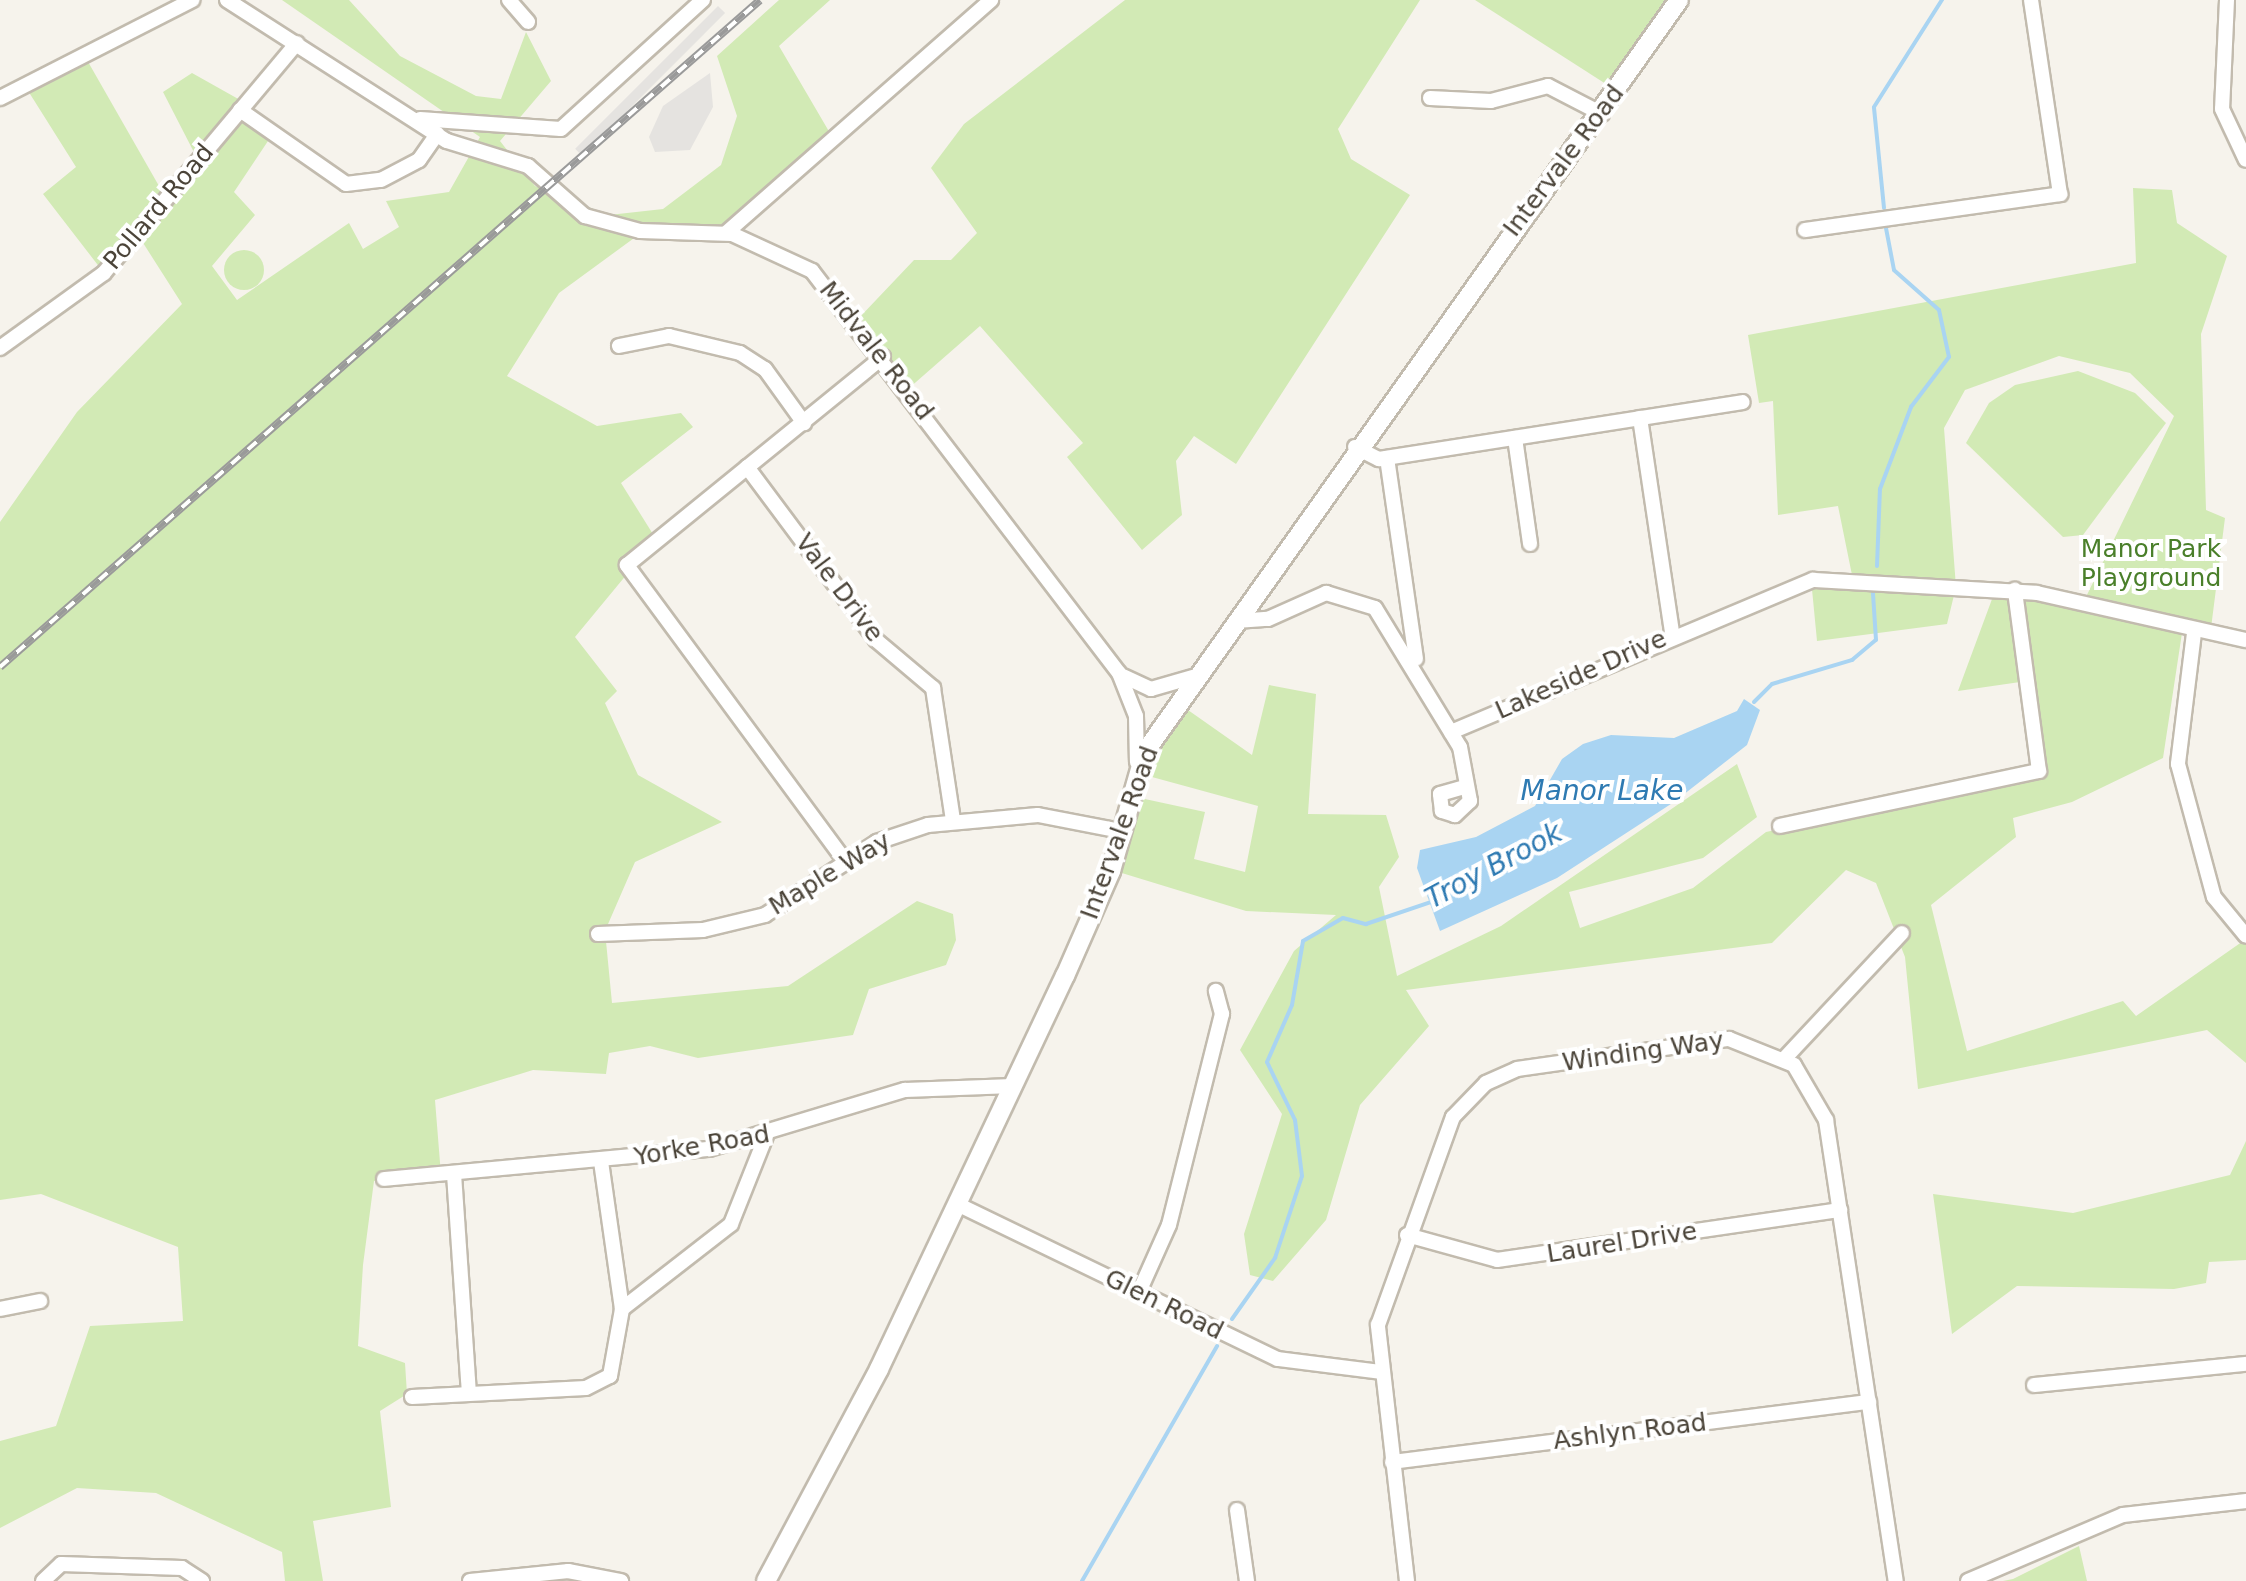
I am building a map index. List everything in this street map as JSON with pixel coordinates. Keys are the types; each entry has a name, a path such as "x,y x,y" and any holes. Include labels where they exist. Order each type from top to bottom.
{"street":[{"path":"0,98 192,0"},
{"name":"Midvale Road","path":"228,0 437,134 528,166 602,222 726,233 812,271 883,358 1119,673 1138,732 1134,780"},
{"path":"509,0 528,22"},
{"path":"414,119 534,132 573,120 703,0"},
{"path":"726,233 991,0"},
{"name":"Intervale Road","path":"766,1581 1013,1086 1121,831 1134,780 1198,675 1356,447 1602,114 1679,0"},
{"path":"1806,230 2060,194 2031,0"},
{"path":"2226,0 2222,109 2246,160"},
{"name":"Pollard Road","path":"0,348 104,273 296,44"},
{"path":"1430,98 1492,100 1548,86 1602,114"},
{"path":"240,110 346,184 382,180 419,160 437,134"},
{"path":"619,346 669,336 740,353 765,369 804,422"},
{"path":"845,861 628,566 883,358"},
{"path":"1356,447 1387,458 1742,402"},
{"path":"1640,418 1672,633"},
{"path":"1515,438 1530,544"},
{"path":"1387,458 1418,670"},
{"name":"Vale Drive","path":"747,467 876,640 933,688 953,820"},
{"name":"Lakeside Drive","path":"1452,732 1672,633 1813,580 2008,590 2194,633 2246,640"},
{"path":"1780,826 1974,792 2038,771 2008,590"},
{"path":"1236,622 1268,619 1311,596 1350,595 1384,616 1452,732 1464,787"},
{"path":"2194,633 2178,764 2214,897 2246,936"},
{"path":"1119,673 1152,689 1198,675"},
{"name":"Maple Way","path":"598,934 703,930 765,915 845,861 902,832 953,820 1038,815 1121,831"},
{"path":"1896,1581 1822,1104 1785,1058 1902,933"},
{"path":"1138,1292 1169,1225 1222,1014 1216,991"},
{"name":"Winding Way","path":"1407,1581 1380,1372 1383,1302 1452,1117 1500,1075 1721,1039 1785,1058"},
{"name":"Yorke Road","path":"384,1179 601,1162 766,1136 904,1090 1013,1086"},
{"path":"622,1309 731,1224 766,1136"},
{"path":"412,1398 586,1388 612,1371 622,1309 601,1162"},
{"path":"454,1174 469,1392"},
{"name":"Glen Road","path":"957,1204 1278,1360 1380,1372"},
{"name":"Laurel Drive","path":"1407,1236 1497,1260 1840,1210"},
{"path":"0,1309 40,1300"},
{"path":"2034,1384 2246,1364"},
{"name":"Ashlyn Road","path":"1392,1462 1869,1402"},
{"path":"1968,1581 2123,1515 2246,1501"},
{"path":"1236,1510 1247,1581"},
{"path":"42,1581 60,1564 182,1568 202,1581"},
{"path":"470,1581 568,1571 621,1581"}],"green space":[{"path":"282,0 349,0 400,56 476,96 501,99 526,32 551,81 500,141 535,186 609,215 663,209 721,165 737,116 717,56 779,0 830,0 779,46 834,140 731,232 641,233 559,293 507,376 597,426 681,413 693,427 621,483 656,539 575,637 617,691 605,703 638,775 722,822 635,862 605,931 612,1003 788,986 917,901 953,914 956,940 946,965 869,989 853,1035 698,1058 650,1046 609,1053 606,1074 533,1070 435,1100 441,1175 374,1181 363,1265 358,1346 405,1363 407,1394 380,1411 391,1507 313,1521 323,1581 285,1581 282,1552 156,1493 77,1488 0,1528 0,1441 56,1426 90,1326 183,1321 178,1247 41,1194 0,1200 0,522 77,412 182,304 138,235 104,273 43,194 76,167 25,86 83,53 167,200 199,162 163,92 192,73 249,105 240,116 270,138 234,192 255,215 212,266 237,300 349,223 363,249 399,227 386,201 449,192 480,137"},
{"path":"1125,0 1420,0 1338,129 1351,159 1410,195 1236,464 1194,436 1176,461 1182,515 1142,550 1067,457 1083,443 980,326 908,389 858,319 914,260 951,260 977,233 931,168 964,124"},
{"path":"1475,0 1668,0 1620,93"},
{"name":"Manor Park Playground","path":"2133,188 2172,190 2177,223 2227,256 2201,334 2206,510 2225,518 2210,636 2182,633 2163,758 2072,802 2013,818 2016,837 1931,905 1967,1051 2123,1001 2136,1016 2246,939 2246,1063 2207,1030 1918,1089 1905,957 1876,883 1846,870 1772,943 1406,990 1429,1026 1360,1105 1326,1220 1273,1281 1250,1275 1244,1234 1282,1114 1240,1050 1294,951 1336,915 1246,911 1112,870 1131,796 1205,812 1194,859 1245,872 1258,806 1141,774 1178,703 1252,755 1269,685 1316,694 1308,814 1386,815 1399,857 1379,887 1397,976 1501,926 1737,764 1757,817 1703,858 1569,892 1580,928 1693,888 1766,832 2034,774 2027,681 1958,691 1995,591 2085,599 2174,416 2130,373 2059,356 1965,390 1944,428 1956,587 1947,624 1817,641 1811,579 1852,575 1838,506 1778,515 1773,401 1759,403 1748,335 2136,263"},
{"path":"244,250 258,256 264,270 258,284 244,290 230,284 224,270 230,256"},
{"path":"2078,371 2135,393 2166,423 2083,535 2063,537 1966,443 1989,403 2015,385"},
{"path":"2246,1141 2246,1260 2209,1262 2206,1283 2174,1289 2017,1286 1952,1334 1933,1194 2073,1213 2230,1175"},
{"path":"2079,1546 2087,1581 2003,1581 2013,1579"}],"shaded area":[{"path":"718,6 725,13 582,156 575,149"},
{"path":"710,73 713,107 690,150 655,152 649,137 663,106"}],"water":[{"name":"Manor Lake","path":"1744,699 1760,710 1747,745 1674,802 1557,878 1440,931 1417,868 1420,850 1476,837 1535,806 1562,759 1583,744 1611,735 1674,738 1737,711"}],"waterway":[{"name":"Troy Brook","path":"1884,208 1874,107 1942,0"},
{"name":"Troy Brook","path":"1877,566 1880,489 1911,407 1949,357 1939,310 1894,270 1886,228"},
{"name":"Troy Brook","path":"1754,702 1772,684 1852,660 1876,640 1873,593"},
{"name":"Troy Brook","path":"1232,1319 1275,1258 1302,1176 1295,1120 1267,1062 1292,1005 1303,941 1343,918 1366,924 1431,902"},
{"name":"Troy Brook","path":"1082,1581 1217,1346"}],"railway":[{"path":"0,667 760,0"}]}
